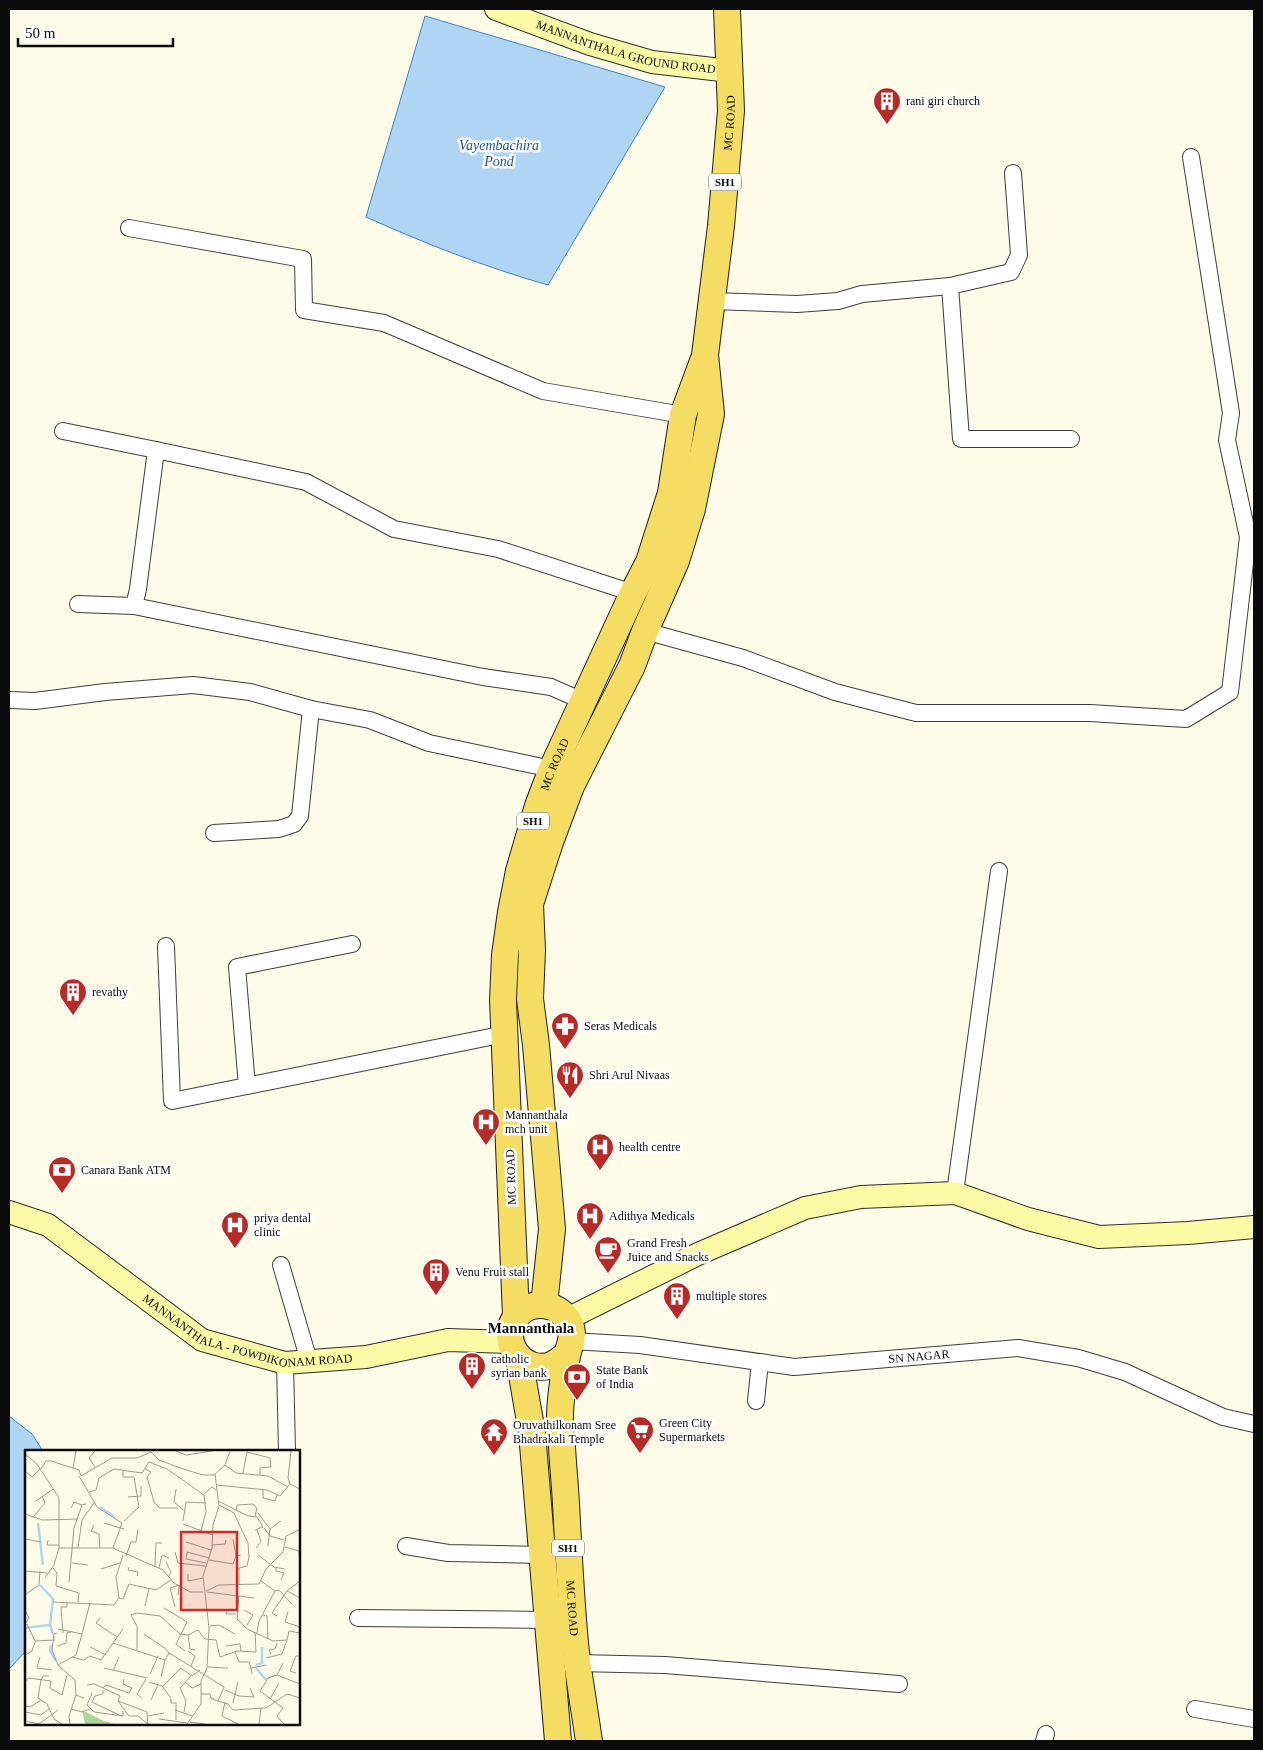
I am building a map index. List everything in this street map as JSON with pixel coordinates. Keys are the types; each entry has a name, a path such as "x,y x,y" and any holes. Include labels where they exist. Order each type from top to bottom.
{"main road":[{"name":"MANNANTHALA GROUND ROAD","path":"496,9 590,44 652,62 730,71"},
{"name":"MC ROAD","path":"544,1305 552,1229 536,1045 530,999 532,950 530,904 571,786 632,666 676,561 692,509 711,414 705,355 721,226 730,121 727,9"},
{"name":"MC ROAD","path":"516,1316 503,1000 505,955 511,912 524,852 544,786 649,562 671,493 682,415 705,355"},
{"path":"515,1350 526,1363 538,1366 551,1365 569,1338 698,1254 805,1208 861,1197 955,1193 1028,1219 1099,1237 1188,1233 1254,1227"},
{"name":"MANNANTHALA - POWDIKONAM ROAD","path":"9,1212 48,1225 202,1340 285,1363 366,1357 448,1340 515,1350"},
{"path":"516,1316 524,1309 534,1305 544,1305 557,1309 569,1338"},
{"name":"SH1","path":"515,1350 510,1333 516,1316"},
{"name":"MC ROAD","path":"569,1338 559,1417 571,1598 589,1741"},
{"name":"MC ROAD","path":"515,1350 532,1433 558,1741"}],"street":[{"path":"645,632 742,658 835,692 916,713 1090,713 1186,719 1230,692 1251,536 1227,440 1231,413 1191,157"},
{"path":"711,301 797,304 838,301 862,294 950,286 1011,272 1019,255 1013,173"},
{"path":"129,228 303,259 304,310 384,323 543,391 682,415"},
{"path":"950,286 961,439 1071,439"},
{"path":"63,431 306,482 394,529 498,549 633,593"},
{"path":"134,606 138,589 156,450"},
{"path":"78,604 134,606 483,677 551,687 583,701"},
{"path":"9,700 35,701 105,692 193,685 250,692 311,709 370,720 429,743 552,769"},
{"path":"214,833 280,830 294,824 300,816 311,709"},
{"path":"955,1193 999,871"},
{"path":"247,1086 237,967 352,944"},
{"path":"166,946 172,1102 505,1034"},
{"path":"281,1264 310,1361"},
{"name":"SN NAGAR","path":"569,1338 640,1345 794,1367 1018,1348 1078,1358 1125,1372 1223,1417 1254,1424"},
{"path":"756,1401 760,1362"},
{"path":"285,1363 288,1450"},
{"path":"406,1546 448,1553 542,1555"},
{"path":"358,1618 548,1620"},
{"path":"578,1663 665,1665 899,1684"},
{"path":"1195,1709 1254,1719"}],"water":[{"name":"Vayembachira Pond","path":"425,16 665,87 548,285 501,271 366,217"},
{"path":"9,1416 32,1434 42,1450 25,1450 25,1652 9,1669"}],"place":[{"name":"rani giri church","path":"887,125"},
{"name":"revathy","path":"73,1016"},
{"name":"Seras Medicals","path":"565,1050"},
{"name":"Shri Arul Nivaas","path":"570,1099"},
{"name":"Mannanthala mch unit","path":"486,1146"},
{"name":"health centre","path":"600,1171"},
{"name":"Canara Bank ATM","path":"62,1194"},
{"name":"Adithya Medicals","path":"590,1240"},
{"name":"priya dental clinic","path":"235,1249"},
{"name":"Grand Fresh Juice and Snacks","path":"608,1274"},
{"name":"Venu Fruit stall","path":"436,1296"},
{"name":"multiple stores","path":"677,1320"},
{"name":"catholic syrian bank","path":"472,1390"},
{"name":"State Bank of India","path":"577,1401"},
{"name":"Green City Supermarkets","path":"640,1454"},
{"name":"Oruvathilkonam Sree Bhadrakali Temple","path":"494,1456"}],"district":[{"name":"Mannanthala","path":"531,1328"}]}
